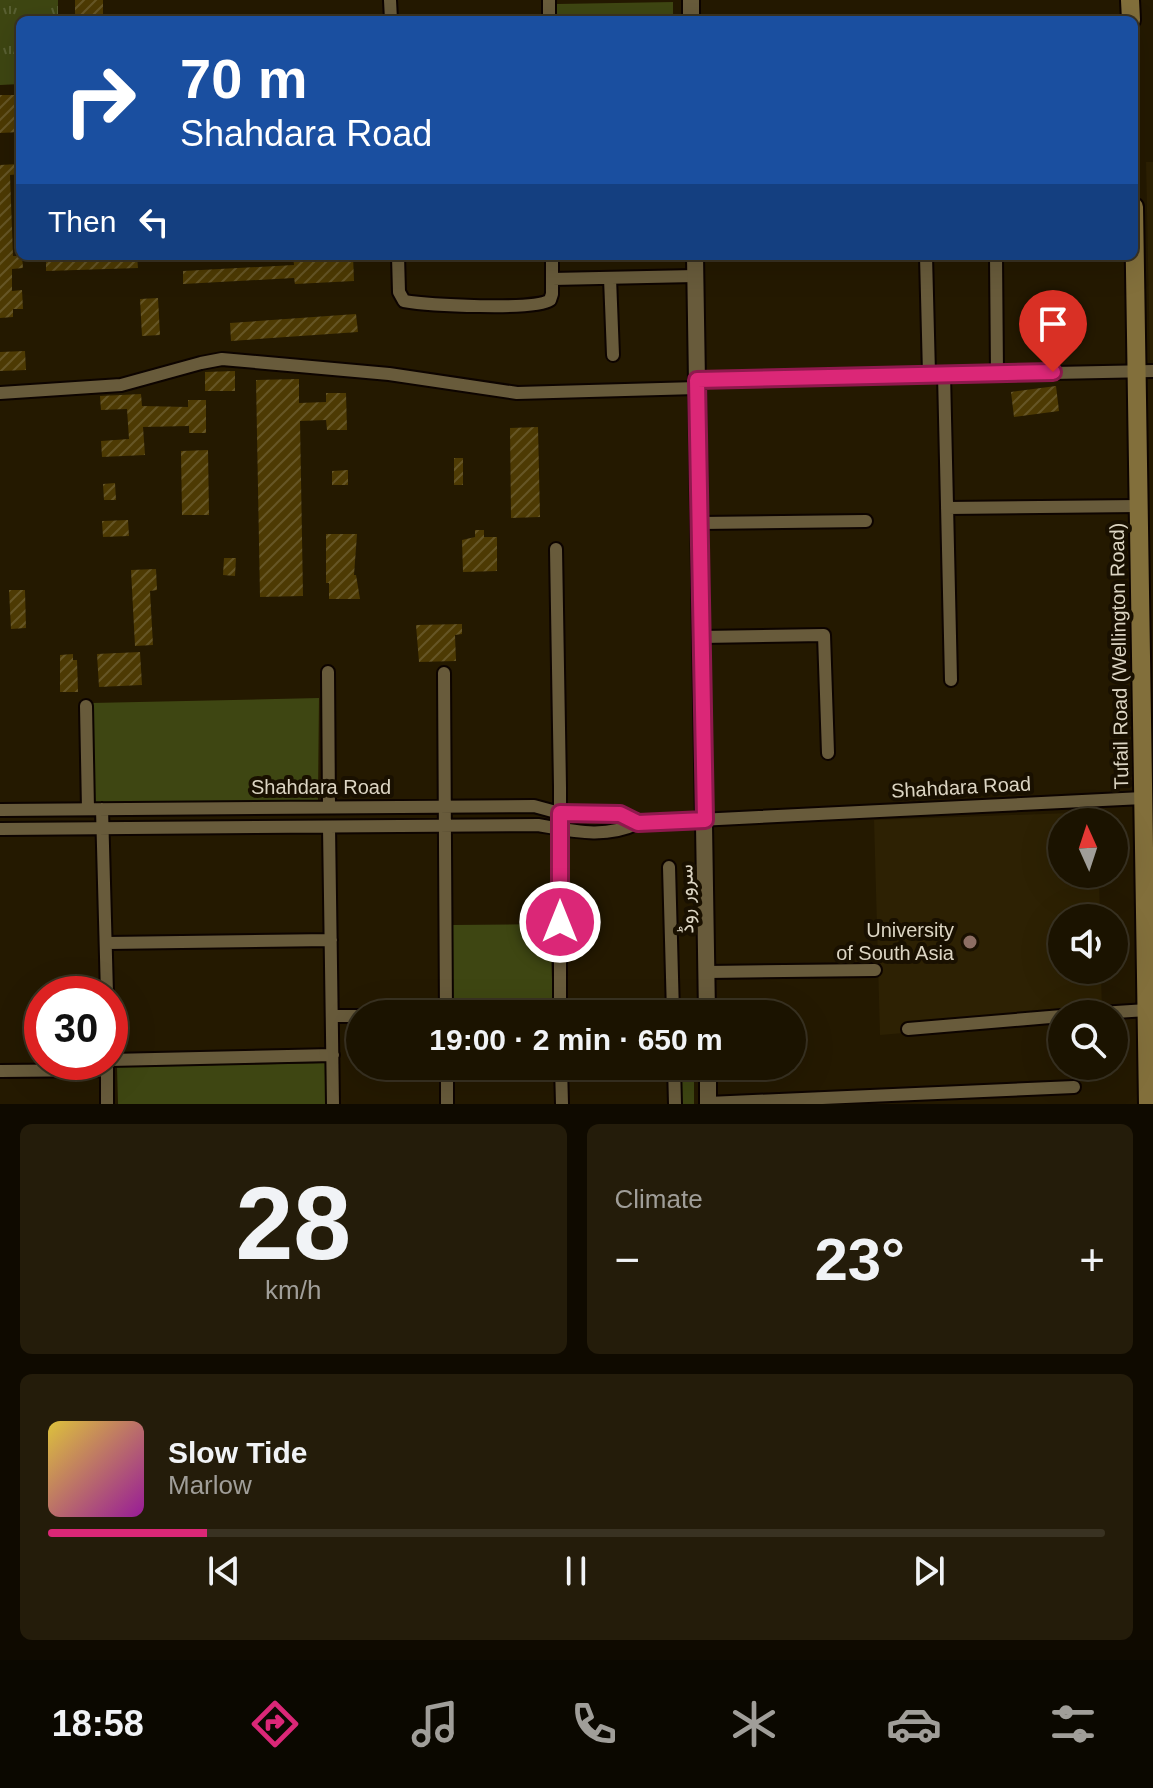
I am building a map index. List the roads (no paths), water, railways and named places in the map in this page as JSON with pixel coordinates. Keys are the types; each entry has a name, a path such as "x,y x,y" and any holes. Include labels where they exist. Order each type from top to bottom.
{"main road":[{"name":"Tufail Road (Wellington Road)","path":"1137,260 1144,372 1139,506 1147,650 1143,798 1150,1032 1148,1104"}],"street":[{"path":"398,260 401,298 411,302 538,305 550,300 552,260"},
{"name":"سرور روڈ","path":"695,260 707,1000"},
{"path":"926,260 929,374"},
{"path":"996,260 997,373"},
{"path":"552,279 695,276"},
{"path":"610,278 613,355"},
{"path":"0,393 121,385 222,359 389,374 517,393 929,374 1144,372"},
{"path":"944,374 951,680"},
{"path":"947,508 1139,506"},
{"path":"700,523 866,521"},
{"path":"556,549 560,1000"},
{"path":"701,637 824,635 828,753"},
{"path":"328,672 329,807"},
{"path":"444,673 446,1000"},
{"path":"86,706 88,809"},
{"name":"Shahdara Road","path":"0,829 538,825 560,830 621,831 638,823 1143,798"},
{"name":"Shahdara Road","path":"0,810 534,806 560,813 620,814 638,823"},
{"path":"102,809 107,976"},
{"path":"329,827 333,1104"},
{"path":"669,867 673,1000"},
{"path":"107,943 331,940"},
{"path":"707,972 875,970"},
{"path":"1128,1011 1147,1010"},
{"path":"333,1016 346,1016"},
{"path":"908,1029 1048,1017"},
{"path":"128,1063 333,1055"},
{"path":"0,1071 24,1069"},
{"path":"107,1104 108,1080"},
{"path":"447,1080 447,1104"},
{"path":"561,1080 562,1104"},
{"path":"674,1080 675,1104"},
{"path":"708,1080 708,1103 1074,1087"}],"place":[{"name":"University of South Asia","path":"970,942"}]}
